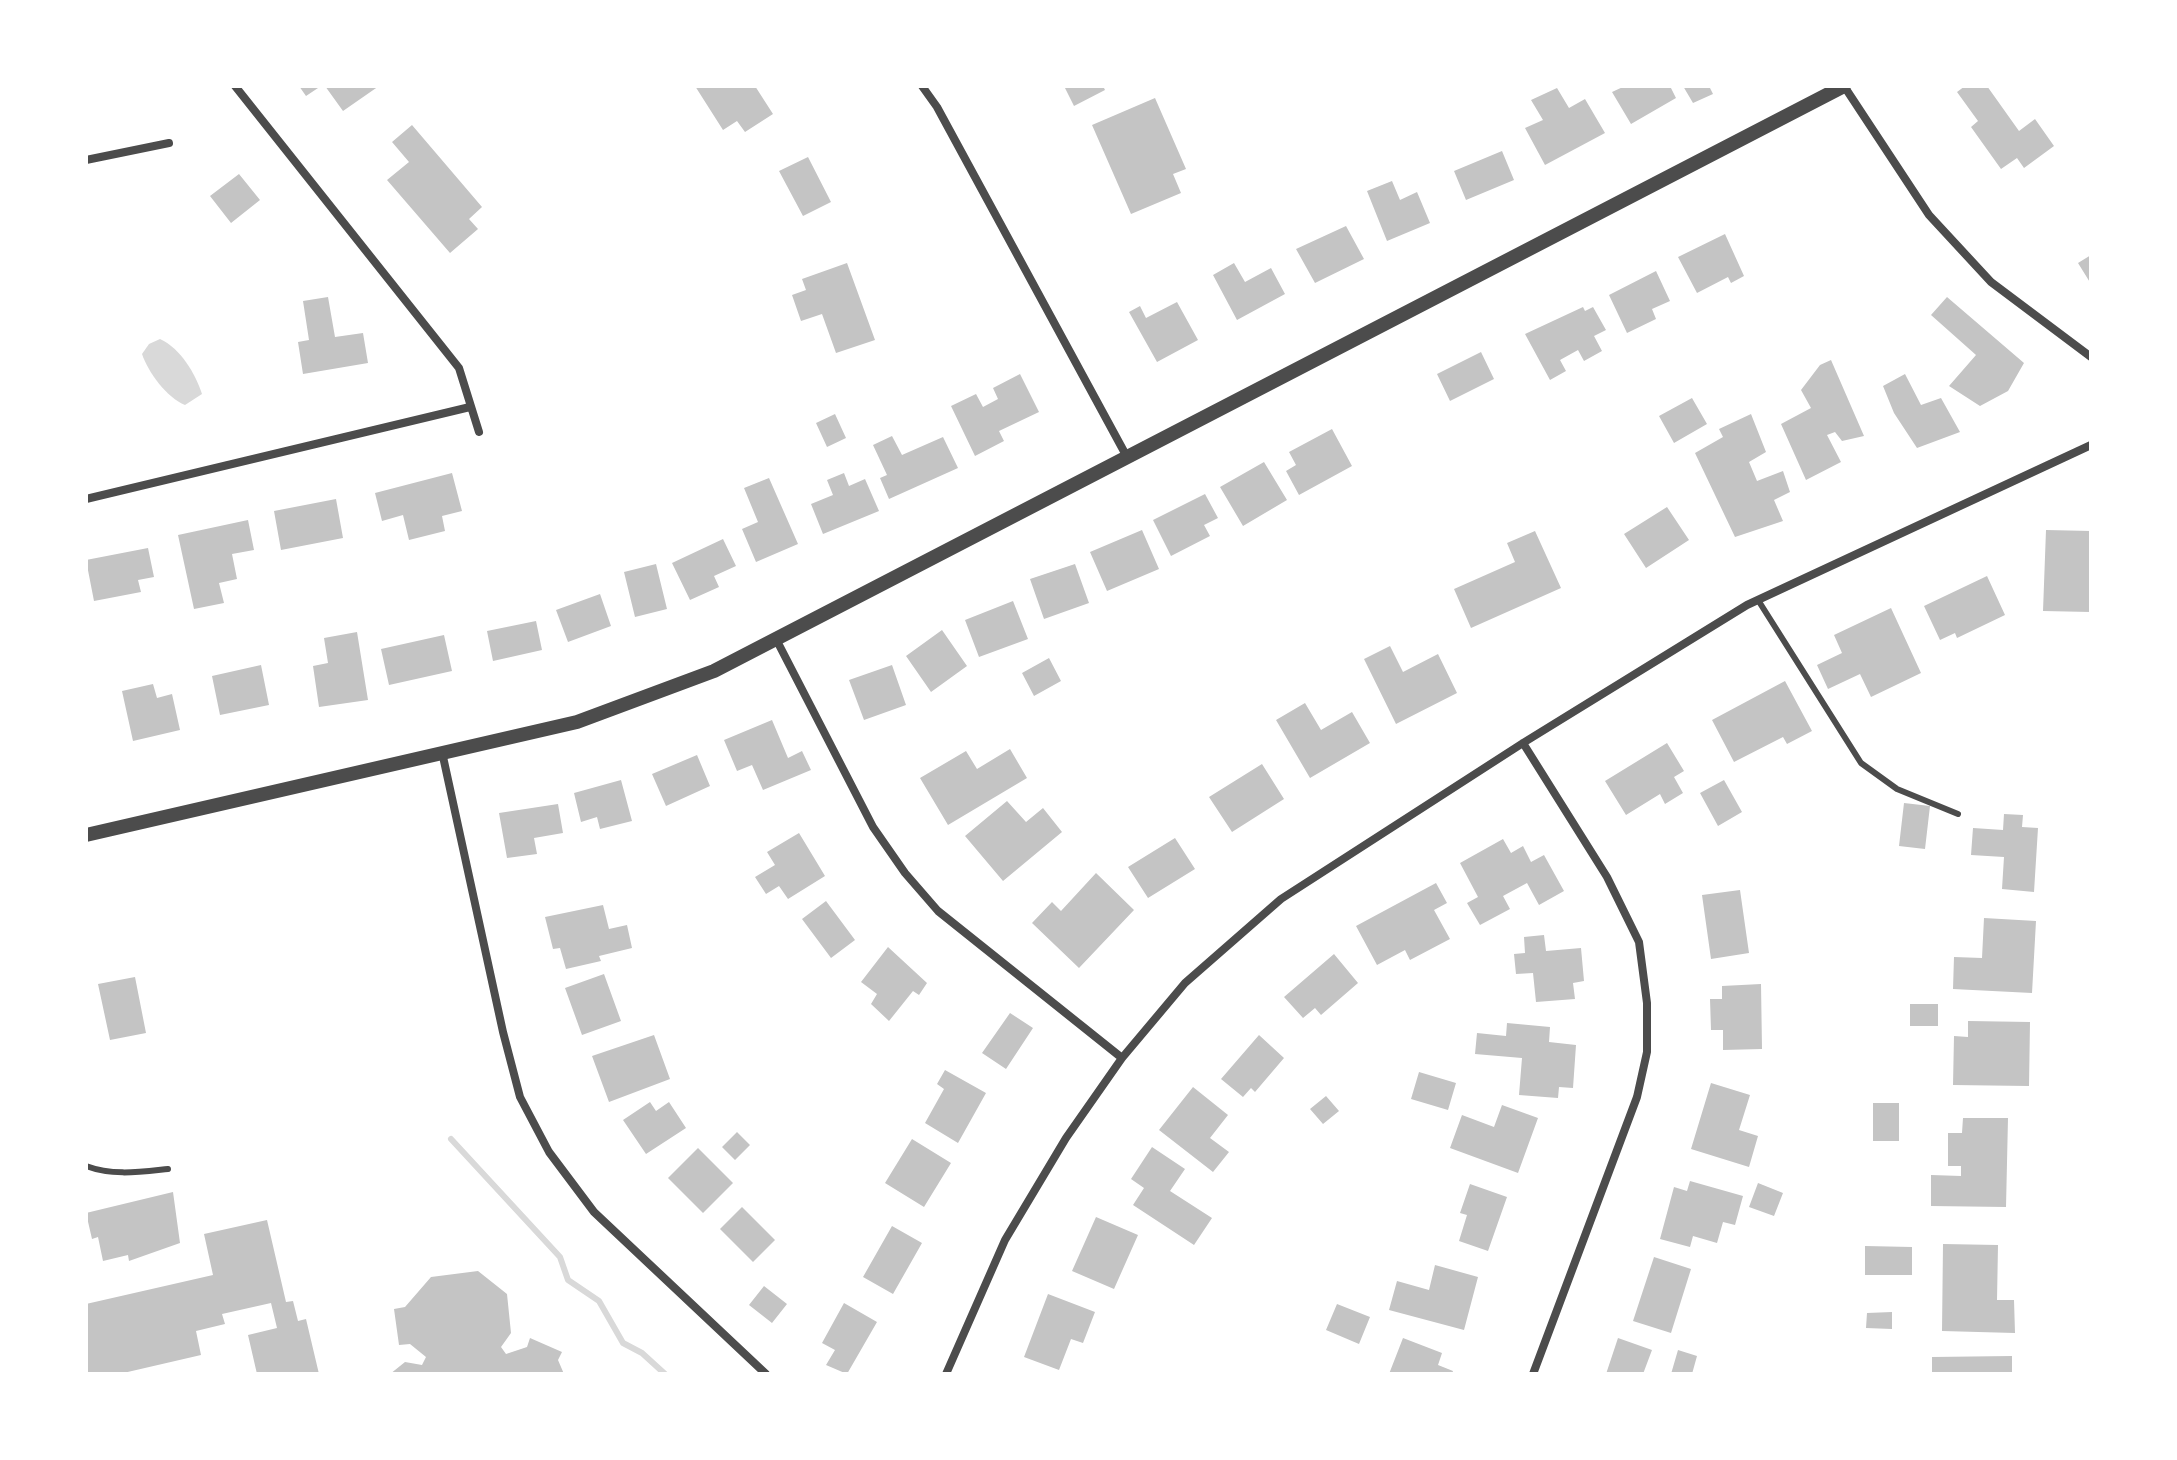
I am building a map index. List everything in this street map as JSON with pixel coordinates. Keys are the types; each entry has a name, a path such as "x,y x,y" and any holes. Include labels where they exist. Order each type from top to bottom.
{"street":[{"path":"235,86 459,368 479,432"},
{"path":"922,86 937,107 1127,457"},
{"path":"86,835 621,709 714,671 1844,86 1929,215 1991,282 2091,357"},
{"path":"86,160 169,143"},
{"path":"86,499 470,407"},
{"path":"946,1374 1005,1240 1066,1138 1122,1058 1185,983 1281,899 1523,743 1758,600 2091,445"},
{"path":"776,639 873,827 905,873 938,911 1122,1058"},
{"path":"1523,743 1607,877 1639,942 1647,1003 1647,1052 1637,1097 1533,1374"},
{"path":"442,752 520,1097 549,1152 594,1212 766,1374"}],"lane":[{"path":"1758,600 1861,763 1897,789 1958,814"},
{"path":"86,1166 126,1173 168,1169"}],"shaded area":[{"path":"160,339 181,355 199,386 202,394 185,405 159,384 142,354 149,344"}],"building":[{"path":"299,86 321,86 306,96"},
{"path":"325,86 379,86 343,111"},
{"path":"695,86 755,86 773,114 745,132 737,121 723,130"},
{"path":"1064,86 1103,86 1105,90 1074,106"},
{"path":"1625,86 1670,86 1676,98 1631,124 1612,92"},
{"path":"1683,86 1709,86 1713,94 1693,103"},
{"path":"1965,86 1987,86 2019,131 2035,119 2054,146 2024,168 2017,158 2001,169 1971,127 1978,121 1957,92"},
{"path":"1557,88 1569,108 1585,99 1605,133 1545,165 1525,128 1543,120 1531,100"},
{"path":"1155,98 1186,169 1173,174 1181,193 1131,214 1092,125"},
{"path":"412,125 482,207 469,219 478,229 450,253 387,180 409,162 392,142"},
{"path":"1502,151 1514,180 1466,200 1454,171"},
{"path":"808,157 831,202 803,216 779,171"},
{"path":"239,174 260,200 231,223 210,196"},
{"path":"1392,181 1400,200 1417,192 1430,223 1387,241 1367,191"},
{"path":"1346,226 1364,259 1315,283 1296,249"},
{"path":"1725,234 1744,276 1731,283 1728,277 1697,293 1678,257"},
{"path":"2091,255 2091,284 2078,263"},
{"path":"847,263 875,340 836,353 822,314 801,321 792,295 806,290 802,279"},
{"path":"1234,263 1245,282 1271,268 1285,294 1237,320 1213,275"},
{"path":"1656,271 1670,301 1652,309 1656,319 1627,333 1609,295"},
{"path":"328,297 335,337 363,333 368,363 303,374 298,342 309,340 303,301"},
{"path":"1947,297 2024,363 2008,391 1980,406 1949,386 1976,355 1931,315"},
{"path":"1177,302 1198,340 1157,362 1129,312 1140,306 1146,318"},
{"path":"1583,307 1585,311 1593,307 1606,330 1594,336 1602,351 1584,361 1578,350 1560,360 1566,371 1550,380 1525,334"},
{"path":"1481,352 1494,379 1450,401 1437,374"},
{"path":"1831,360 1864,436 1842,441 1835,432 1827,435 1841,462 1806,480 1781,424 1811,408 1801,390 1820,365"},
{"path":"1020,374 1039,412 999,431 1004,441 975,456 951,406 976,394 983,407 998,399 993,388"},
{"path":"1905,374 1921,405 1941,398 1960,432 1917,448 1894,413 1883,386"},
{"path":"1692,398 1707,424 1674,443 1659,416"},
{"path":"835,414 846,438 827,447 816,423"},
{"path":"1751,414 1766,452 1749,462 1757,481 1783,471 1790,492 1774,500 1783,521 1735,537 1695,453 1723,437 1719,429"},
{"path":"1332,429 1352,466 1299,495 1286,471 1296,465 1289,452"},
{"path":"892,436 902,455 943,437 958,468 889,499 880,478 887,475 873,445"},
{"path":"1264,462 1287,500 1243,526 1220,487"},
{"path":"452,473 462,511 442,516 445,531 409,540 403,515 382,521 375,493"},
{"path":"844,473 849,486 865,479 879,511 823,534 811,504 833,495 827,480"},
{"path":"769,478 798,544 756,562 742,529 758,522 744,488"},
{"path":"1205,494 1218,518 1204,525 1210,536 1171,556 1153,520"},
{"path":"336,499 343,538 281,550 274,511"},
{"path":"1667,507 1689,540 1646,568 1624,534"},
{"path":"248,520 254,550 232,554 237,579 219,583 224,603 194,609 178,535"},
{"path":"1142,530 1159,569 1107,591 1090,552"},
{"path":"2046,530 2091,531 2091,612 2043,611"},
{"path":"1535,531 1561,588 1471,628 1454,589 1515,562 1507,543"},
{"path":"723,539 736,566 714,576 719,587 690,600 672,563"},
{"path":"148,548 154,577 138,580 141,592 94,601 86,560"},
{"path":"656,564 667,609 635,617 624,572"},
{"path":"1075,564 1089,603 1044,619 1030,579"},
{"path":"1987,576 2005,615 1957,638 1955,633 1940,640 1924,606"},
{"path":"600,594 611,626 568,642 556,610"},
{"path":"1013,601 1028,639 979,657 965,620"},
{"path":"1891,608 1921,673 1871,697 1860,674 1828,689 1817,665 1842,653 1834,635"},
{"path":"536,621 542,650 493,661 487,631"},
{"path":"942,630 967,666 931,692 906,656"},
{"path":"357,632 368,700 319,707 313,666 328,663 324,638"},
{"path":"444,635 452,671 389,685 381,649"},
{"path":"1390,646 1403,672 1438,654 1457,693 1396,724 1364,659"},
{"path":"1049,658 1061,681 1034,696 1022,673"},
{"path":"261,665 269,705 220,715 212,676"},
{"path":"892,665 906,705 864,720 849,680"},
{"path":"1785,681 1812,731 1787,744 1783,737 1734,762 1712,720"},
{"path":"153,684 157,698 172,694 180,730 133,741 122,691"},
{"path":"1305,703 1321,730 1352,712 1370,743 1310,778 1276,720"},
{"path":"772,720 788,758 802,751 811,770 763,790 752,765 737,771 724,740"},
{"path":"1667,743 1684,771 1674,777 1683,793 1665,804 1660,794 1626,815 1605,781"},
{"path":"1010,749 1027,778 948,825 920,778 966,751 977,769"},
{"path":"697,755 710,786 666,806 652,774"},
{"path":"1262,764 1284,799 1232,832 1209,797"},
{"path":"621,780 632,821 600,829 597,817 581,822 574,793"},
{"path":"1724,780 1742,812 1718,826 1700,793"},
{"path":"1007,801 1026,822 1043,808 1062,832 1003,881 965,836"},
{"path":"1904,803 1930,806 1925,849 1899,846"},
{"path":"558,804 563,833 534,838 537,854 507,858 499,813"},
{"path":"2004,814 2023,815 2022,827 2038,828 2034,892 2002,889 2004,857 1971,855 1973,828 2003,830"},
{"path":"799,833 825,876 788,899 779,886 766,894 755,877 775,865 767,852"},
{"path":"1175,838 1195,869 1148,898 1128,867"},
{"path":"1503,839 1511,853 1523,846 1531,862 1544,855 1564,891 1539,905 1527,883 1503,896 1510,909 1480,925 1467,903 1478,897 1460,863"},
{"path":"1096,873 1134,910 1079,968 1032,923 1052,902 1061,911"},
{"path":"1436,883 1447,903 1434,910 1450,939 1410,960 1405,950 1377,965 1356,926"},
{"path":"1740,890 1749,953 1711,959 1702,895"},
{"path":"826,901 855,940 831,958 802,919"},
{"path":"603,905 609,929 627,925 632,948 599,956 601,961 566,969 560,948 553,949 545,917"},
{"path":"1984,918 2036,921 2032,993 1953,989 1954,957 1982,958"},
{"path":"1544,935 1546,951 1581,948 1584,981 1573,983 1575,999 1536,1002 1533,973 1516,974 1514,954 1525,953 1524,937"},
{"path":"888,947 927,983 919,995 913,991 889,1021 871,1004 877,994 861,982"},
{"path":"1334,954 1358,983 1321,1015 1315,1008 1303,1018 1284,997"},
{"path":"604,974 621,1021 582,1035 565,988"},
{"path":"135,977 146,1033 110,1040 98,984"},
{"path":"1761,984 1762,1049 1723,1050 1723,1030 1711,1030 1710,999 1722,999 1722,986"},
{"path":"1910,1004 1938,1004 1938,1026 1910,1026"},
{"path":"1010,1013 1033,1028 1006,1069 982,1053"},
{"path":"1968,1021 2030,1022 2029,1086 1953,1085 1954,1036 1968,1037"},
{"path":"1507,1023 1550,1027 1549,1042 1576,1045 1573,1088 1559,1087 1558,1098 1519,1095 1522,1058 1475,1054 1477,1033 1506,1036"},
{"path":"654,1035 670,1079 609,1102 592,1056"},
{"path":"1259,1035 1284,1058 1255,1092 1251,1088 1243,1097 1221,1079"},
{"path":"945,1070 986,1093 958,1143 925,1123 944,1089 937,1084"},
{"path":"1419,1072 1456,1083 1448,1110 1411,1099"},
{"path":"1711,1083 1750,1095 1739,1130 1758,1136 1749,1167 1691,1149"},
{"path":"1193,1087 1228,1115 1210,1138 1229,1152 1213,1172 1159,1130"},
{"path":"1326,1096 1339,1111 1323,1124 1310,1109"},
{"path":"650,1102 656,1111 669,1102 686,1128 646,1154 623,1120"},
{"path":"1873,1103 1899,1103 1899,1141 1873,1141"},
{"path":"1502,1105 1538,1118 1518,1173 1450,1148 1462,1115 1494,1127"},
{"path":"1963,1118 2008,1118 2006,1207 1931,1206 1931,1175 1961,1176 1961,1166 1948,1166 1948,1133 1962,1133"},
{"path":"737,1132 750,1145 735,1160 722,1147"},
{"path":"912,1139 951,1163 924,1207 885,1183"},
{"path":"1152,1147 1185,1169 1170,1191 1212,1218 1194,1245 1133,1205 1144,1188 1131,1179"},
{"path":"698,1148 733,1183 703,1213 668,1178"},
{"path":"1690,1181 1743,1196 1735,1225 1723,1222 1717,1243 1693,1236 1690,1247 1660,1239 1674,1187 1687,1191"},
{"path":"1758,1183 1783,1193 1774,1216 1749,1207"},
{"path":"1470,1184 1507,1197 1488,1251 1459,1241 1467,1215 1460,1213"},
{"path":"173,1192 180,1243 129,1261 128,1255 103,1261 98,1237 92,1239 86,1213"},
{"path":"742,1207 775,1240 753,1262 720,1229"},
{"path":"1096,1217 1138,1235 1114,1289 1072,1271"},
{"path":"267,1220 286,1302 293,1301 298,1321 306,1319 319,1374 257,1374 248,1335 277,1328 271,1303 222,1314 225,1324 196,1331 201,1355 119,1374 86,1374 86,1304 213,1275 204,1234"},
{"path":"892,1226 922,1243 893,1294 863,1277"},
{"path":"1943,1244 1998,1245 1997,1300 2014,1300 2015,1333 1942,1331"},
{"path":"1865,1246 1912,1247 1912,1275 1865,1275"},
{"path":"1654,1257 1691,1269 1671,1333 1633,1321"},
{"path":"1435,1265 1478,1277 1464,1330 1389,1310 1397,1281 1429,1290"},
{"path":"478,1271 507,1294 511,1333 501,1347 506,1354 527,1347 530,1338 562,1352 558,1360 564,1374 390,1374 405,1362 422,1365 426,1357 410,1344 399,1345 394,1309 405,1307 431,1277"},
{"path":"764,1286 787,1304 772,1323 749,1305"},
{"path":"1048,1294 1095,1312 1083,1343 1071,1339 1059,1370 1024,1357"},
{"path":"844,1303 877,1322 847,1374 826,1365 835,1350 822,1343"},
{"path":"1337,1304 1370,1317 1359,1344 1326,1330"},
{"path":"1892,1312 1892,1329 1866,1328 1867,1313"},
{"path":"1403,1338 1442,1353 1438,1365 1453,1371 1452,1374 1389,1374"},
{"path":"1618,1338 1652,1350 1643,1374 1606,1374"},
{"path":"1678,1350 1697,1356 1692,1374 1671,1374"},
{"path":"2012,1356 2012,1373 1932,1374 1932,1357"}],"waterway":[{"path":"451,1139 560,1257 568,1280 599,1301 623,1343 642,1353 665,1374"}]}
